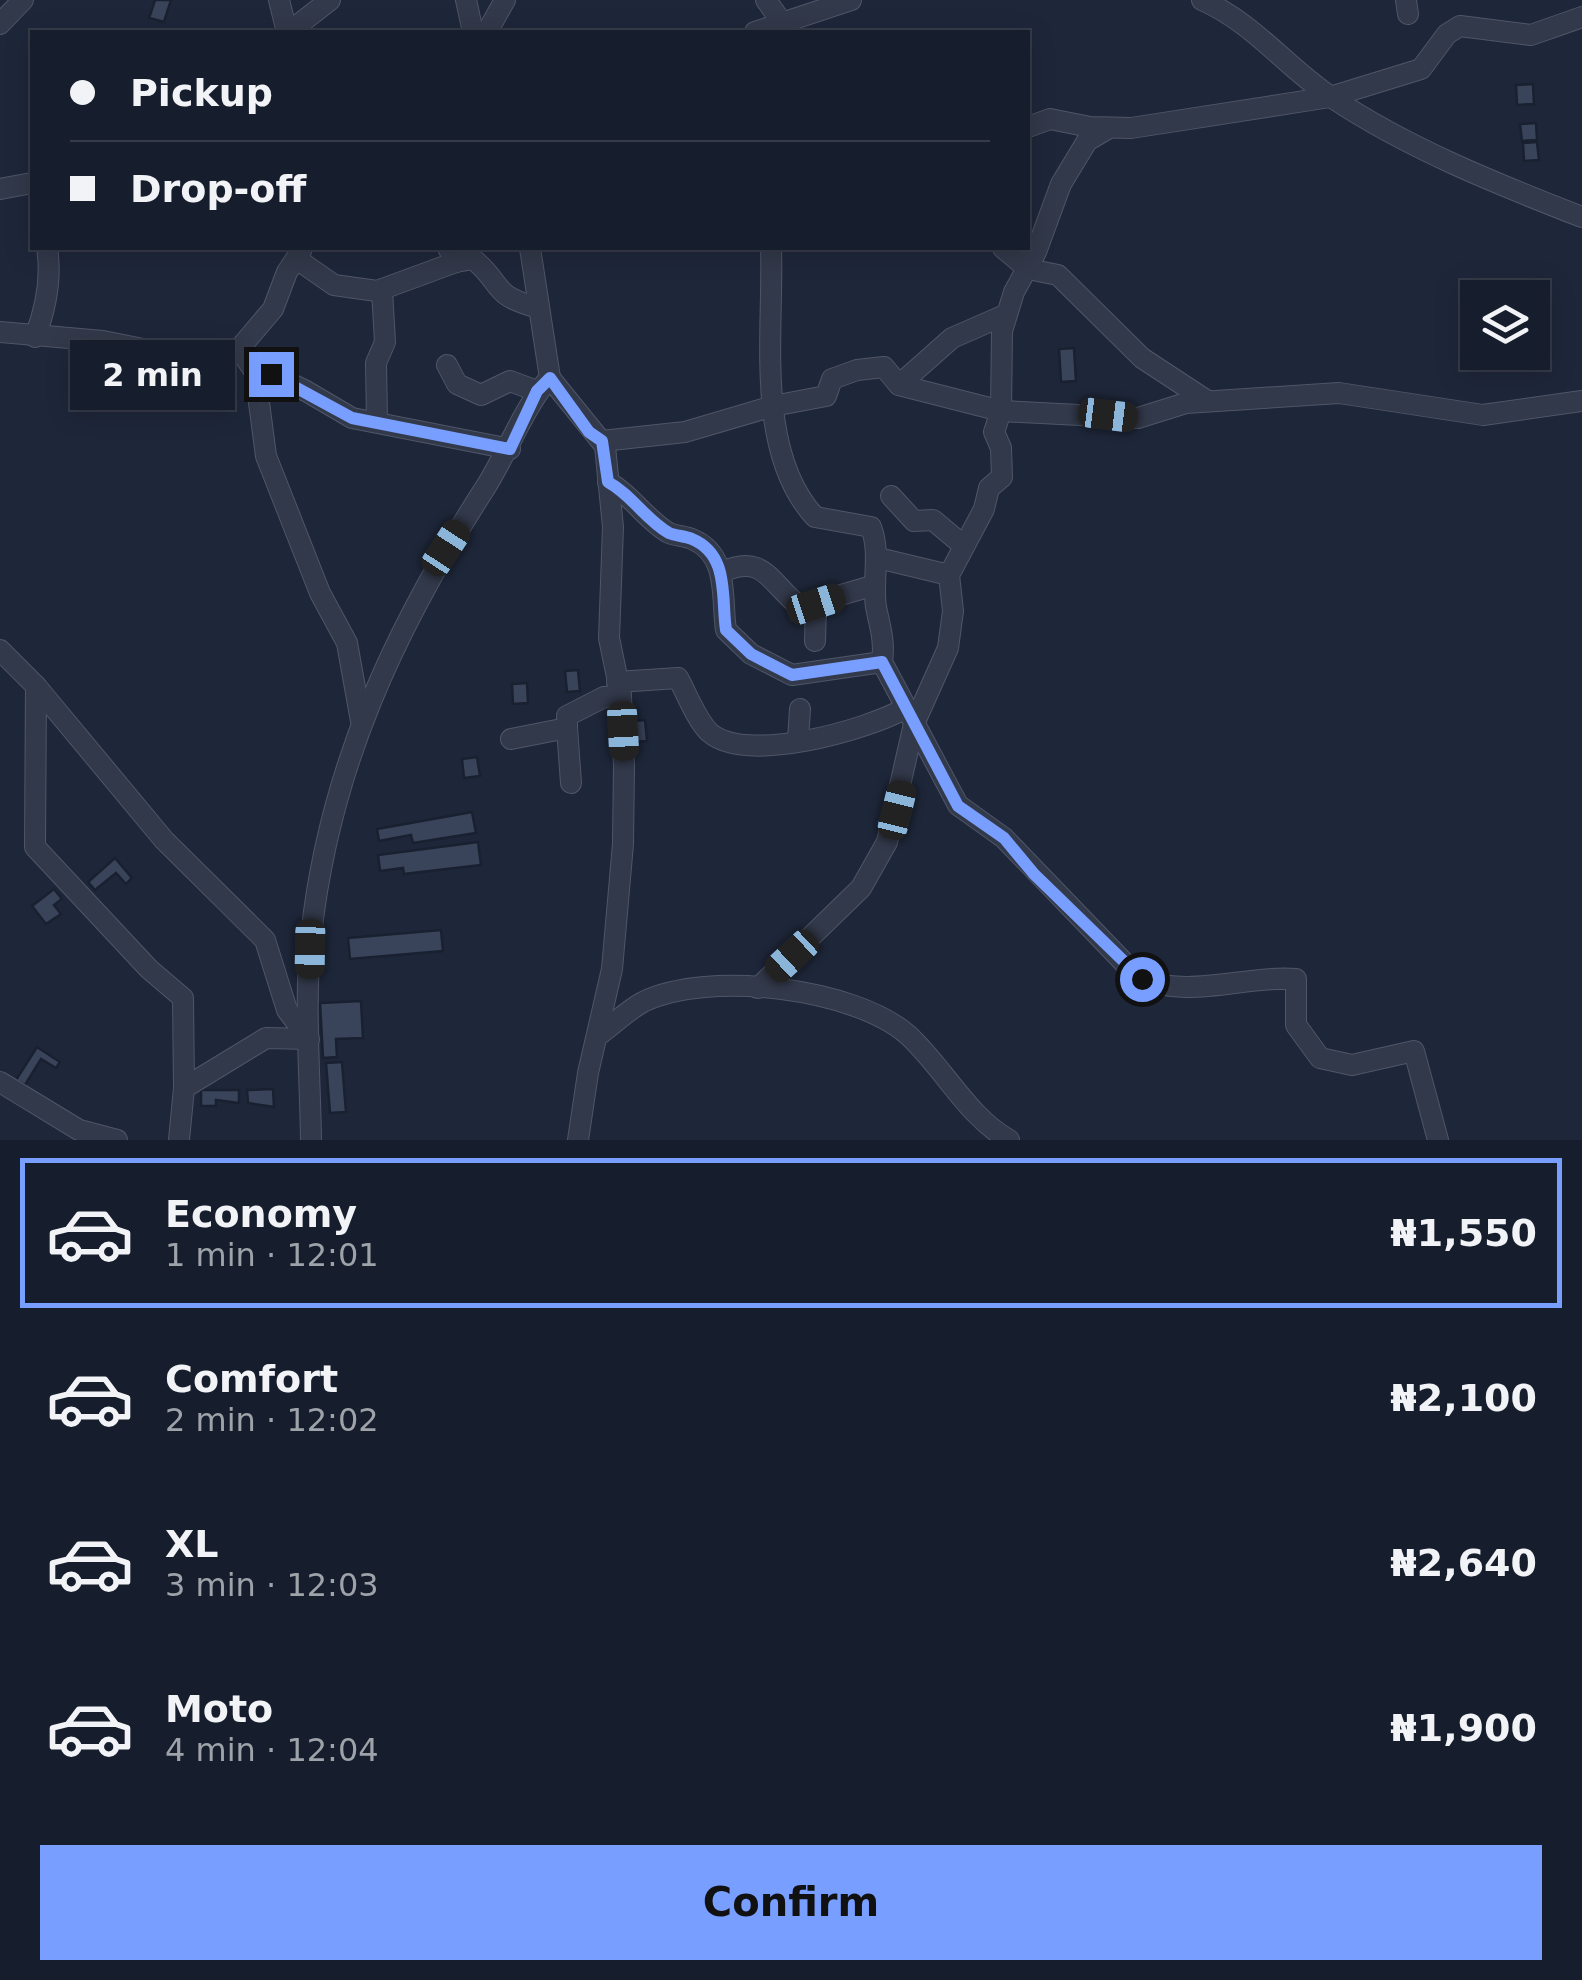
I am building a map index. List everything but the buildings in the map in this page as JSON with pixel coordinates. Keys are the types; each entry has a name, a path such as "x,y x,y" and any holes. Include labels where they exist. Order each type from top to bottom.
{"street":[{"path":"0,24 23,0"},
{"path":"280,0 288,30"},
{"path":"291,30 330,0"},
{"path":"466,0 473,30"},
{"path":"488,30 505,0"},
{"path":"766,0 784,27 851,0"},
{"path":"1202,0 1236,15 1330,96 1436,155 1582,217"},
{"path":"1030,126 1050,119 1110,128 1330,96 1421,69 1447,34 1460,26 1531,35 1582,17"},
{"path":"758,988 861,888 876,866 897,810 909,717 948,648 954,611 950,575 984,509 989,488 1002,477 1002,448 994,432 1000,410 1002,331 1007,314 1061,184 1087,142 1110,128"},
{"path":"0,189 30,188"},
{"path":"36,337 46,306 47,250"},
{"path":"311,1140 311,931 334,810 361,723 425,581 510,449 543,385 539,308 530,250"},
{"path":"772,250 767,316 773,406 796,494 814,517 866,523 878,558 875,585 885,642 882,662 958,806 1004,838 1133,974 1158,986 1175,988 1237,980 1296,979 1296,1025 1320,1058 1352,1065 1414,1051 1438,1140"},
{"path":"1006,250 1028,268 1058,275 1142,358 1206,400"},
{"path":"0,332 104,341 192,359 223,359 239,349 273,309 287,272 300,254 334,285 382,290 452,254 473,259 501,294 539,308"},
{"path":"377,421 376,367 385,342 382,290"},
{"path":"899,385 952,338 1007,314"},
{"path":"239,349 255,372 266,456 320,593 347,643 361,723"},
{"path":"447,365 457,384 481,395 510,381 543,385 602,441 685,432 773,406 826,396 832,379 856,370 884,367 899,385 1000,410 1144,418 1206,400 1339,393 1483,415 1582,401"},
{"path":"255,372 306,391 352,418 510,449"},
{"path":"578,1140 588,1073 612,969 624,844 619,689 608,638 613,576 602,441"},
{"path":"608,482 628,493 667,531 694,540 722,572 726,630 755,656 792,675 882,662"},
{"path":"891,496 914,521 933,520 964,546"},
{"path":"878,558 950,575"},
{"path":"722,572 743,562 762,567 800,608 875,585"},
{"path":"815,641 816,604"},
{"path":"0,650 36,686 164,840 265,940 288,1010 308,1038"},
{"path":"571,783 567,716 619,689 678,678 708,731 734,745 798,740 909,717"},
{"path":"36,686 35,848 149,968 183,998 184,1088 179,1140"},
{"path":"798,740 800,710"},
{"path":"511,739 567,728"},
{"path":"600,1034 641,1004 665,996 719,987 817,994 881,1015 906,1034 972,1111 1009,1140"},
{"path":"184,1088 266,1038 308,1038"},
{"path":"0,1082 79,1130 117,1140"}],"route":[{"path":"271,374 352,418 412,426 491,449 510,449 537,391 550,378 589,432 602,441 608,482 628,493 670,534 694,540 707,549 722,572 726,630 751,654 792,675 882,662 932,764 958,806 1004,838 1034,874 1128,970 1142,979"}]}
